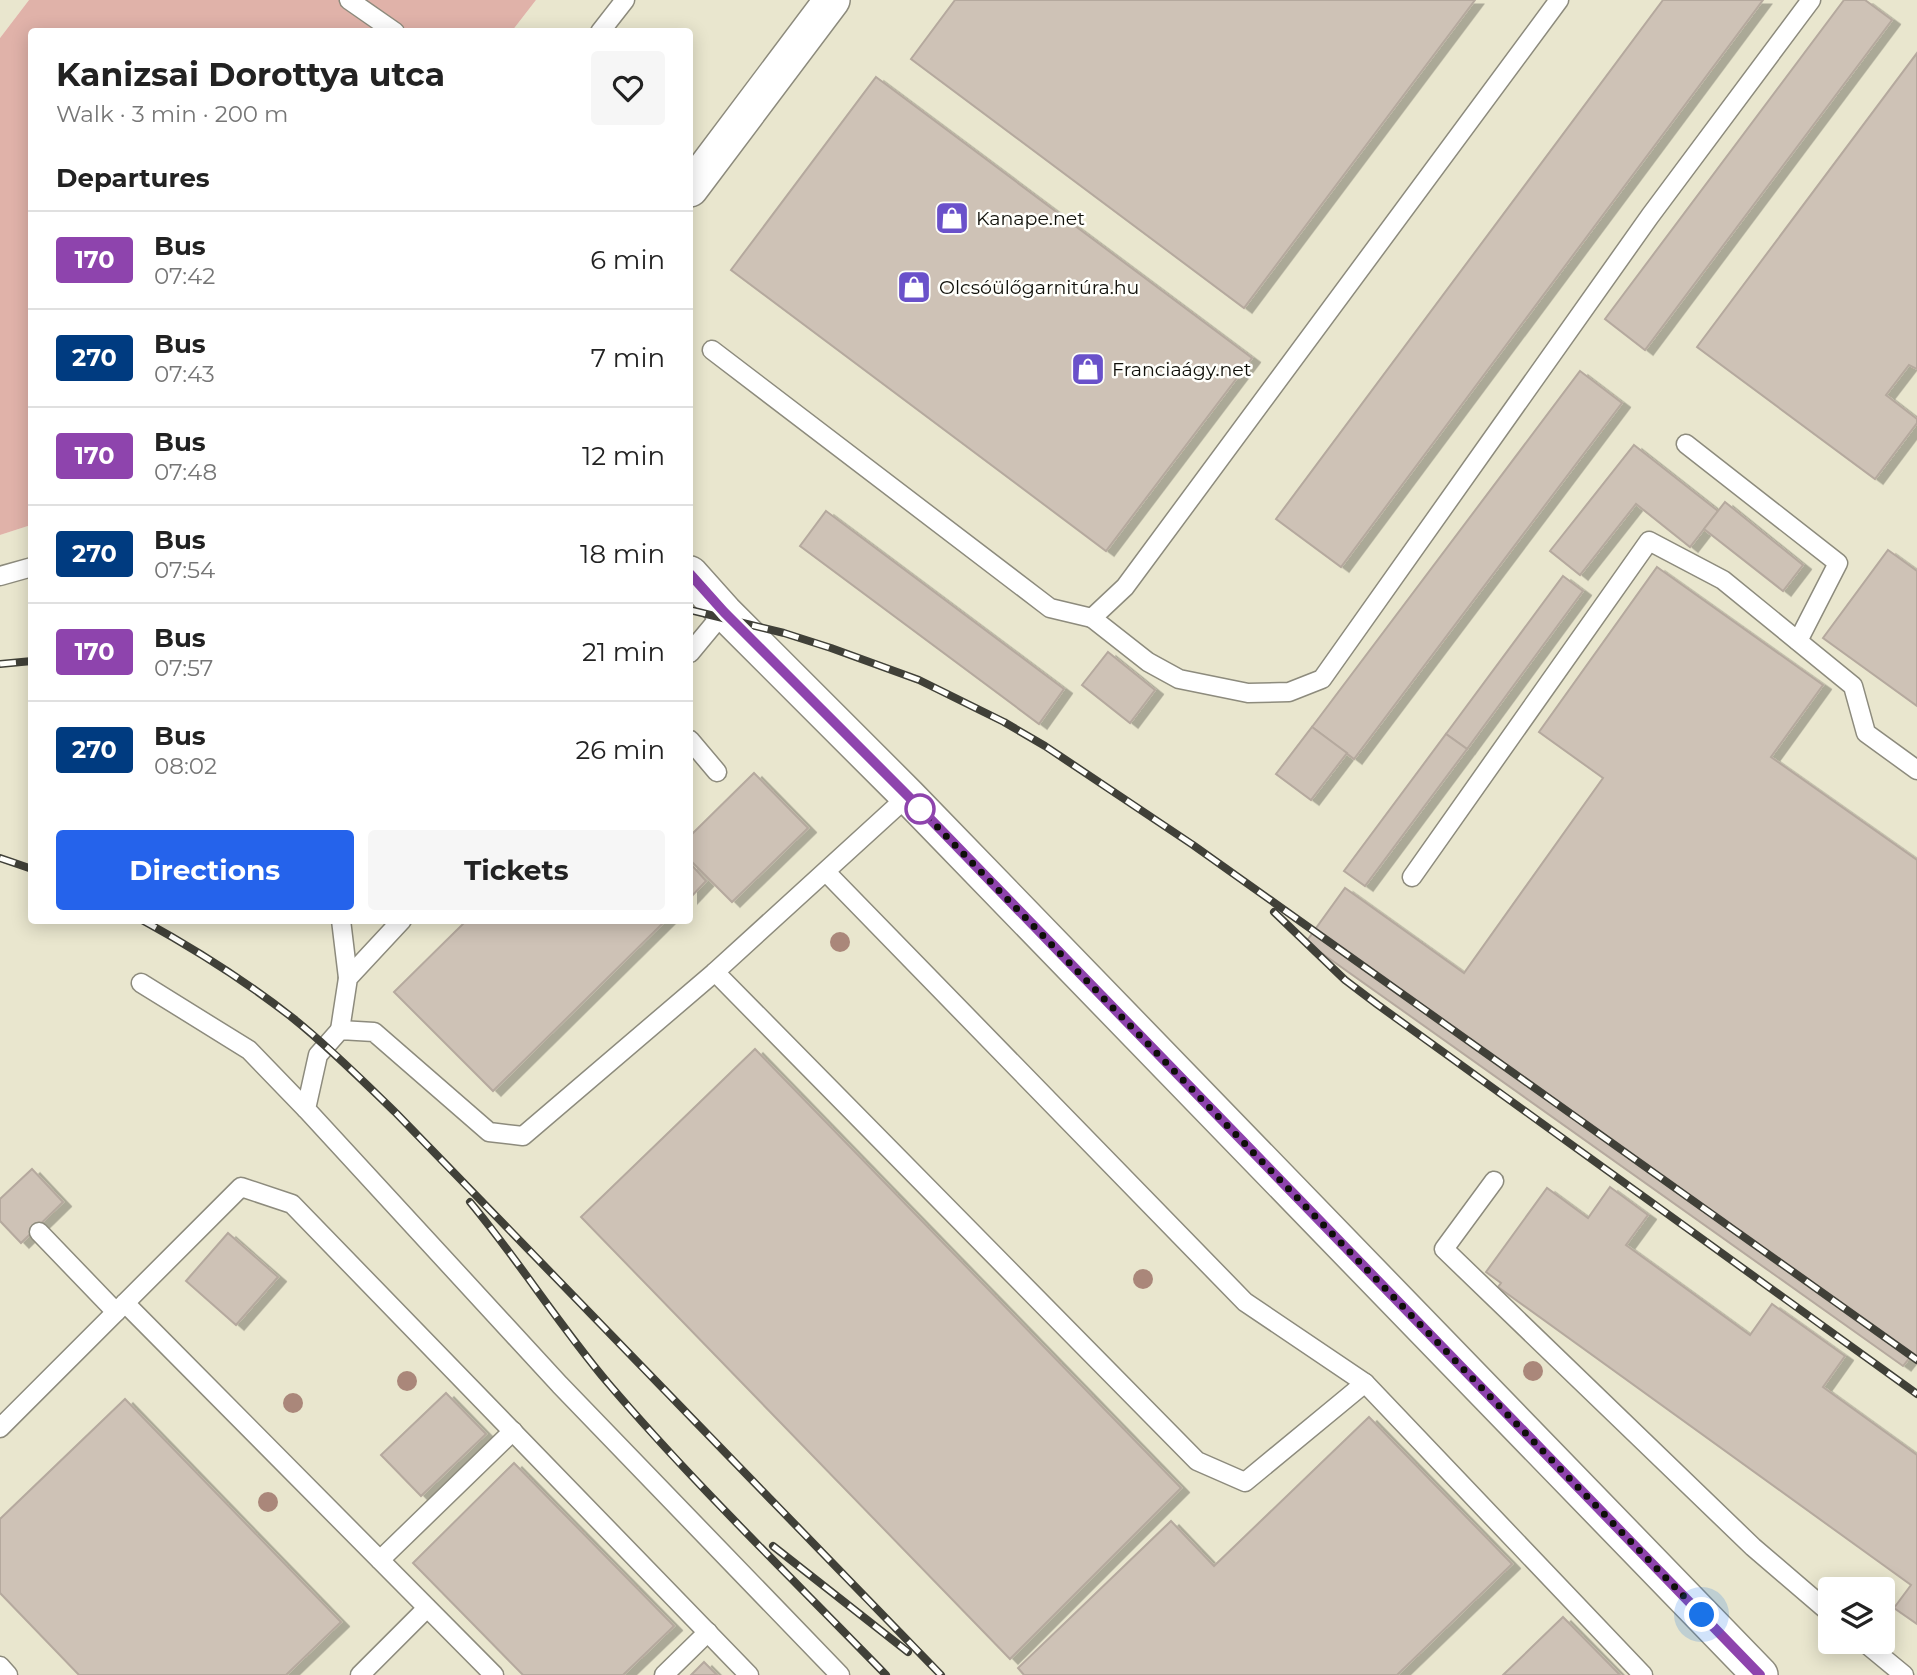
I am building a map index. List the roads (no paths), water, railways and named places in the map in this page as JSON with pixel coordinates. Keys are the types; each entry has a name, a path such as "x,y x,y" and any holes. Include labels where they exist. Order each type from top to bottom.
{"street":[{"path":"693,185 832,0"},
{"path":"693,577 1760,1675"}],"lane":[{"path":"349,0 389,28"},
{"path":"603,28 625,0"},
{"path":"1092,618 1125,587 1559,0"},
{"path":"712,350 1050,608 1092,618 1148,662 1179,679 1248,693 1289,692 1322,679 1650,216 1811,0"},
{"path":"1686,444 1838,563 1798,642"},
{"path":"1412,877 1649,541 1723,580 1853,685 1866,733 1917,770"},
{"path":"0,576 28,568"},
{"path":"693,649 724,612"},
{"path":"693,744 717,772"},
{"path":"340,1030 374,1032 489,1132 523,1136 715,972 908,796"},
{"path":"826,872 1245,1302 1365,1383 1643,1675"},
{"path":"306,1109 318,1055 340,1030 348,978 341,924"},
{"path":"348,978 398,924"},
{"path":"715,972 1197,1461 1245,1482 1365,1383"},
{"path":"141,983 249,1050 560,1385 840,1675"},
{"path":"1494,1181 1444,1249 1753,1547 1818,1603"},
{"path":"0,1428 241,1187 292,1204 749,1675"},
{"path":"39,1232 380,1560 494,1675"},
{"path":"380,1560 513,1431"},
{"path":"360,1675 427,1608"},
{"path":"664,1675 708,1632"},
{"path":"1879,1654 1904,1675"},
{"path":"0,1666 8,1675"}],"railway":[{"path":"693,611 784,633 919,680 1004,722 1045,746 1193,845 1917,1360"},
{"path":"0,664 28,661"},
{"path":"0,858 28,868"},
{"path":"1274,912 1345,980 1378,1005 1917,1394"},
{"path":"149,924 258,992 294,1019 346,1065 396,1113 941,1675"},
{"path":"470,1202 590,1361 641,1421 886,1675"},
{"path":"773,1546 908,1652"}],"place":[{"name":"Kanape.net","path":"952,218"},
{"name":"Olcsóülőgarnitúra.hu","path":"914,287"},
{"name":"Franciaágy.net","path":"1088,369"}]}
